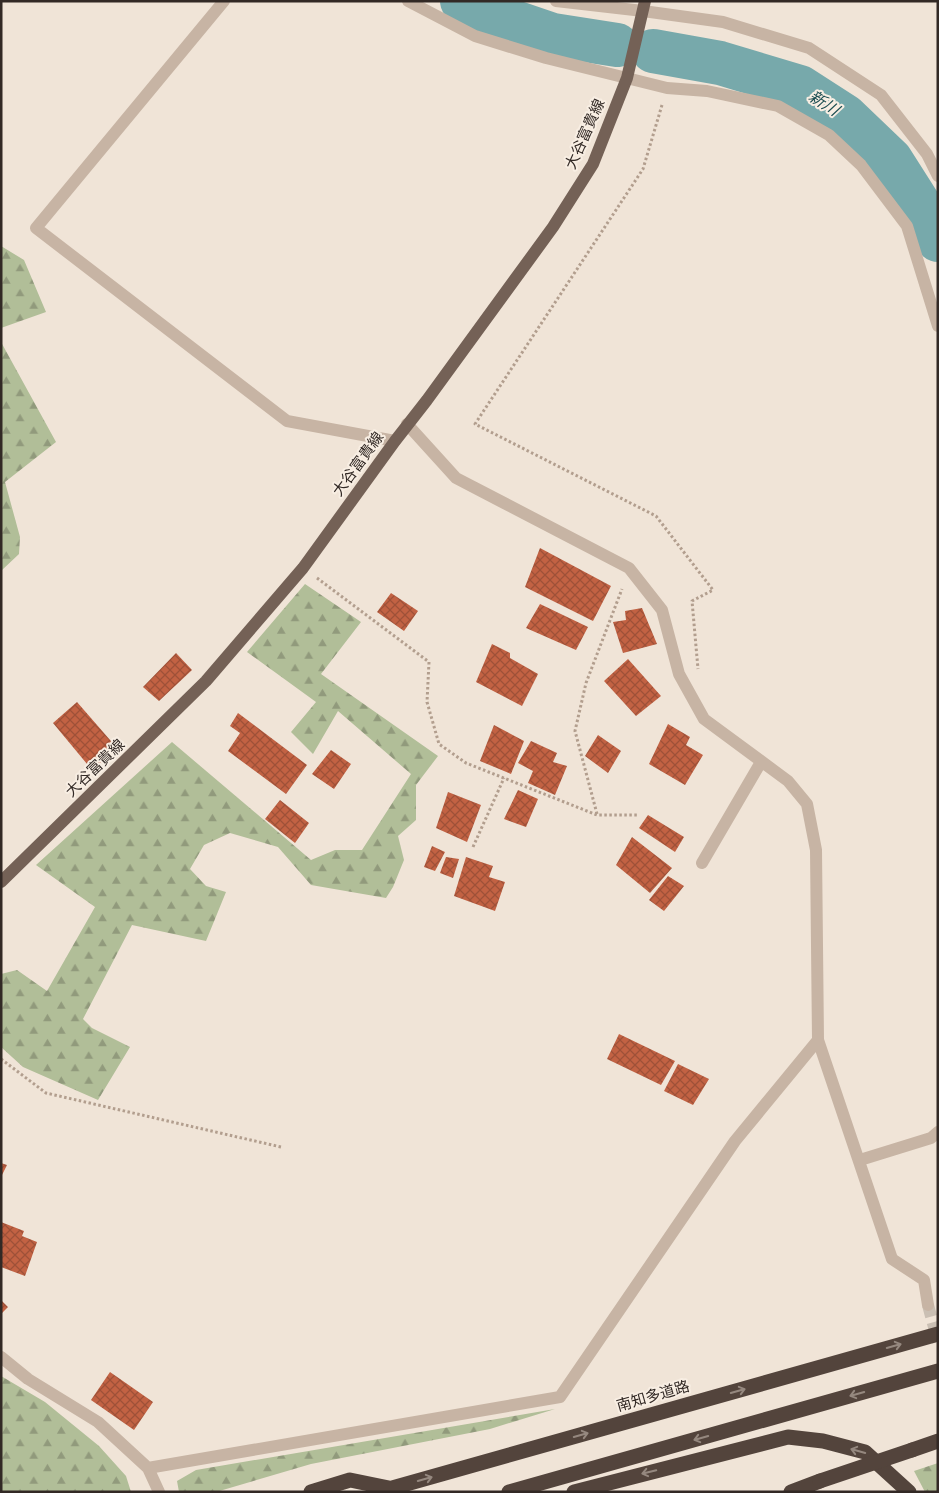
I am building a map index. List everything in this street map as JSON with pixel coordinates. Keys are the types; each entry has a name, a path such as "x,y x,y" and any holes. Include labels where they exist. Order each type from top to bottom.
{"highway":[{"name":"南知多道路","path":"384,1490 938,1334"},
{"path":"509,1492 938,1371"},
{"path":"574,1492 788,1437 823,1441 865,1452 908,1492"},
{"path":"791,1492 938,1441"},
{"path":"311,1492 350,1480 384,1490"}],"main road":[{"name":"大谷富貴線","path":"1,882 206,681 303,568 394,441 427,400 553,227 592,164 627,78 644,6"}],"street":[{"path":"224,1 36,228 287,421 394,441"},
{"path":"408,1 475,36 546,58 666,88 707,91 778,106 829,135 861,165 907,226 938,326"},
{"path":"556,1 644,6 723,22 810,48 881,95 927,154 938,176"},
{"path":"407,424 456,478 629,568 662,610 679,674 704,719 788,781 807,804 816,850 818,1040 892,1259 924,1280 928,1305"},
{"path":"702,862 761,762"},
{"path":"148,1468 560,1397 735,1141 818,1040"},
{"path":"860,1160 931,1138 938,1132"},
{"path":"1,1357 28,1379 98,1422 148,1468 158,1490"}],"path":[{"path":"666,88 643,169 475,424 656,516 713,590 692,601 699,670"},
{"path":"303,568 429,662 427,702 439,744 466,763 597,815 639,815"},
{"path":"597,815 575,731 586,683 629,568"},
{"path":"473,847 504,778"},
{"path":"1,1059 46,1092 281,1147"}],"green space":[{"path":"1,246 24,260 46,312 1,328"},
{"path":"1,342 56,442 5,482 20,537 19,554 1,571"},
{"path":"305,584 361,622 321,674 438,756 416,785 416,820 398,836 404,860 393,887 386,898 311,885 278,847 230,833 204,845 190,869 206,886 226,892 206,941 132,925 83,1019 92,1028 130,1047 98,1100 23,1067 1,1047 1,974 17,970 47,991 95,907 36,865 172,742 311,860 335,850 362,850 411,774 338,711 313,754 291,732 316,702 247,652"},
{"path":"1,1376 45,1402 99,1446 126,1476 131,1492 1,1492"},
{"path":"555,1409 490,1429 311,1464 216,1492 179,1492 177,1481 196,1470"},
{"path":"938,1463 938,1492 925,1492 914,1471"}],"building":[{"path":"540,548 611,586 593,621 525,587"},
{"path":"391,593 418,611 404,631 377,612"},
{"path":"540,604 588,627 576,650 526,628"},
{"path":"642,608 657,644 623,653 613,622 626,620 625,611"},
{"path":"492,644 510,653 510,658 538,674 522,706 476,682"},
{"path":"176,653 192,670 159,701 143,687"},
{"path":"628,659 661,696 636,716 604,681"},
{"path":"77,702 117,748 92,770 53,723"},
{"path":"238,713 307,765 286,794 228,751 240,733 230,726"},
{"path":"668,724 690,737 686,745 703,755 685,785 649,764"},
{"path":"494,725 524,741 511,774 480,761"},
{"path":"598,735 621,751 608,773 585,756"},
{"path":"531,741 557,753 553,762 567,766 555,795 528,783 533,771 518,763"},
{"path":"331,750 351,764 334,789 312,774"},
{"path":"518,790 538,799 526,827 504,819"},
{"path":"448,792 481,805 467,842 436,828"},
{"path":"280,800 309,823 295,843 265,819"},
{"path":"648,815 684,837 675,852 639,828"},
{"path":"632,837 672,868 650,893 616,865"},
{"path":"432,846 445,852 435,871 424,867"},
{"path":"446,857 459,859 453,878 440,873"},
{"path":"466,857 493,866 489,877 505,882 495,911 454,896"},
{"path":"668,876 684,886 664,911 649,900"},
{"path":"619,1034 675,1061 661,1085 607,1059"},
{"path":"678,1064 709,1079 693,1105 664,1091"},
{"path":"1,1163 7,1165 1,1177"},
{"path":"1,1222 24,1231 22,1236 37,1242 25,1276 1,1267"},
{"path":"1,1300 8,1307 1,1314"},
{"path":"110,1372 153,1402 134,1430 91,1400"}],"waterway":[{"name":"新川","path":"462,1 482,11 553,35 617,45"},
{"name":"新川","path":"653,51 720,63 800,87 845,116 891,160 926,215 938,240"}],"tunnel":[{"path":"928,1305 938,1342"}]}
